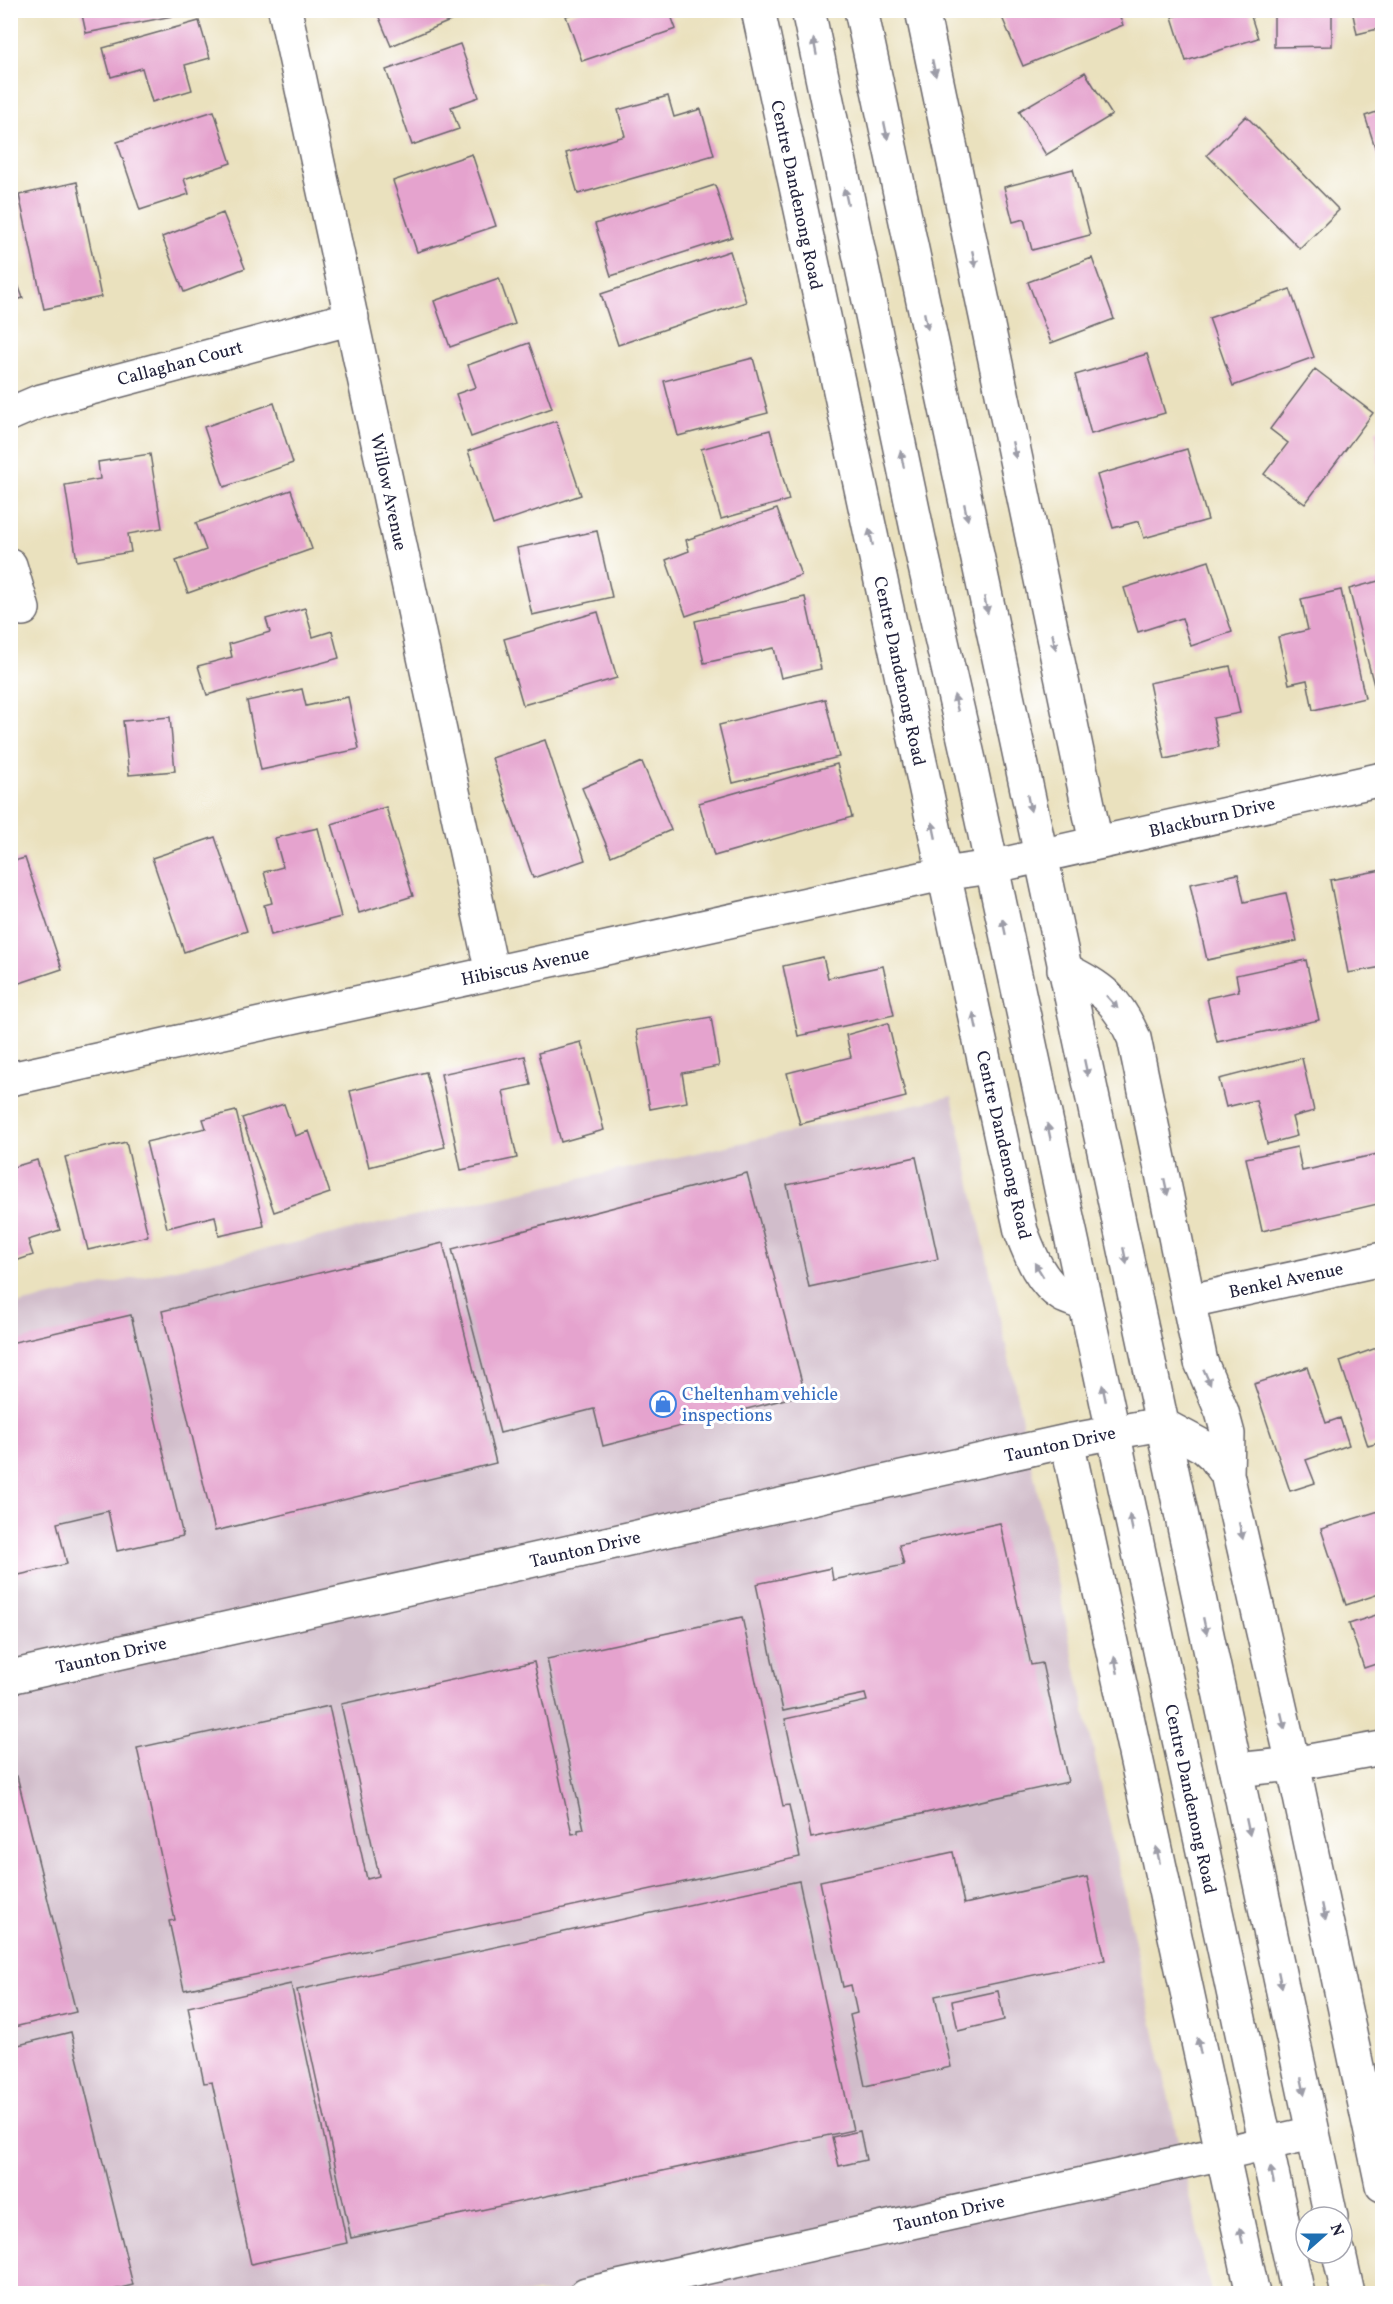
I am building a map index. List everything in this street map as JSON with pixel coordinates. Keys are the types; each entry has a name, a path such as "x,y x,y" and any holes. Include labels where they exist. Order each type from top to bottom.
{"street":[{"name":"Willow Avenue","path":"285,10 492,973"},
{"name":"Centre Dandenong Road","path":"758,10 1020,1231 1031,1257 1045,1280 1061,1294 1085,1304"},
{"name":"Centre Dandenong Road","path":"808,10 923,558 969,760 1298,2294"},
{"path":"861,10 1328,2205"},
{"path":"922,10 1096,843"},
{"name":"Callaghan Court","path":"10,414 38,402 352,318"},
{"path":"10,565 23,609"},
{"name":"Blackburn Drive","path":"1041,856 1383,779"},
{"name":"Hibiscus Avenue","path":"10,1079 944,874 1041,856"},
{"path":"1064,969 1093,984 1112,999 1125,1017 1134,1038 1201,1362 1222,1412 1228,1434 1227,1474 1293,1764 1383,2185"},
{"name":"Benkel Avenue","path":"1190,1301 1383,1259"},
{"path":"1161,1424 1204,1448 1214,1456 1227,1474"},
{"name":"Taunton Drive","path":"10,1677 1066,1441 1161,1424"},
{"path":"1066,1441 1253,2294"},
{"path":"1236,1770 1293,1764 1383,1748"},
{"name":"Taunton Drive","path":"586,2294 1313,2133"},
{"path":"1342,2265 1348,2294"}],"shaded area":[{"path":"952,1096 1211,2293 11,2293 10,1306"}],"building":[{"path":"81,10 193,10 193,12 86,33"},
{"path":"376,10 460,10 462,16 391,46"},
{"path":"583,10 669,10 676,29 582,61 566,16"},
{"path":"1012,10 1117,10 1123,25 1023,66 1001,15"},
{"path":"1194,10 1249,10 1258,38 1186,61 1172,17"},
{"path":"1274,10 1332,10 1332,46 1274,47"},
{"path":"1352,10 1382,10 1382,28 1357,34"},
{"path":"199,21 210,58 185,65 192,90 152,102 142,68 111,77 103,48"},
{"path":"460,44 479,97 451,107 459,129 412,145 386,70"},
{"path":"1085,72 1112,115 1046,155 1019,111"},
{"path":"668,96 674,117 701,109 714,155 578,194 566,153 625,136 618,110"},
{"path":"1382,110 1382,169 1365,116"},
{"path":"214,111 231,163 184,179 189,194 140,210 117,142"},
{"path":"1246,116 1339,210 1300,249 1207,155"},
{"path":"472,154 496,226 417,252 393,181"},
{"path":"1073,169 1090,235 1032,250 1024,219 1013,222 1004,187"},
{"path":"77,182 101,297 44,309 19,195"},
{"path":"715,185 732,237 611,276 595,224"},
{"path":"223,213 245,268 184,292 162,237"},
{"path":"730,251 746,302 618,345 601,294"},
{"path":"1092,258 1114,319 1051,343 1028,282"},
{"path":"10,263 23,298 10,302"},
{"path":"499,278 515,324 450,347 434,301"},
{"path":"1290,289 1314,357 1233,386 1209,318"},
{"path":"529,343 552,408 471,437 456,394 476,387 468,365"},
{"path":"1147,354 1165,413 1091,434 1075,375"},
{"path":"753,358 768,413 678,436 664,381"},
{"path":"1315,369 1373,413 1305,504 1264,474 1288,443 1270,429"},
{"path":"274,403 293,463 224,487 204,427"},
{"path":"556,421 581,495 493,525 468,451"},
{"path":"770,430 789,500 721,519 701,449"},
{"path":"1376,430 1382,430 1382,470 1379,470"},
{"path":"1187,449 1208,520 1144,538 1139,521 1113,528 1097,475"},
{"path":"150,454 162,528 128,534 131,552 77,561 65,485 100,479 98,462"},
{"path":"291,490 312,549 188,593 176,561 206,550 196,523"},
{"path":"777,509 801,575 686,616 666,560 689,551 686,540"},
{"path":"597,531 612,597 532,615 517,548"},
{"path":"1209,561 1232,632 1191,646 1182,618 1138,632 1124,588"},
{"path":"1382,580 1382,696 1377,697 1349,589"},
{"path":"1341,590 1365,698 1313,710 1307,680 1289,684 1278,637 1308,630 1301,599"},
{"path":"805,597 821,669 781,678 774,648 704,663 695,621"},
{"path":"305,608 313,637 332,631 339,658 207,695 198,666 232,657 229,644 270,632 266,619"},
{"path":"598,612 617,678 523,705 504,639"},
{"path":"1230,666 1240,713 1213,718 1219,747 1165,759 1149,683"},
{"path":"302,689 306,706 348,697 359,749 261,770 247,701"},
{"path":"825,699 839,757 733,783 719,725"},
{"path":"170,717 175,771 129,775 123,721"},
{"path":"545,740 585,860 533,878 492,758"},
{"path":"642,762 671,830 611,856 582,788"},
{"path":"837,764 852,817 714,856 699,803"},
{"path":"386,807 413,896 359,913 332,824"},
{"path":"318,828 341,917 271,935 264,905 272,903 264,872 283,867 275,838"},
{"path":"215,837 247,931 184,952 152,858"},
{"path":"25,858 62,969 14,985 10,975 10,862"},
{"path":"1382,870 1382,967 1348,973 1330,880"},
{"path":"1238,874 1244,902 1286,893 1297,941 1207,960 1190,884"},
{"path":"823,957 828,978 883,966 894,1015 798,1036 783,966"},
{"path":"1306,960 1319,1020 1217,1042 1207,998 1239,991 1236,975"},
{"path":"711,1017 719,1066 682,1073 687,1102 650,1109 636,1030"},
{"path":"888,1023 906,1097 800,1124 787,1073 851,1057 846,1035"},
{"path":"581,1042 604,1130 561,1142 538,1053"},
{"path":"525,1056 531,1085 503,1091 517,1158 461,1170 441,1074"},
{"path":"1302,1058 1314,1111 1292,1117 1297,1136 1267,1144 1256,1100 1226,1107 1219,1079"},
{"path":"426,1072 445,1147 369,1167 350,1091"},
{"path":"284,1104 295,1136 309,1131 330,1193 274,1212 242,1118"},
{"path":"236,1111 264,1226 219,1236 215,1216 167,1228 146,1142 206,1128 203,1119"},
{"path":"126,1142 148,1236 88,1250 65,1157"},
{"path":"1297,1147 1302,1171 1382,1153 1382,1203 1262,1231 1246,1158"},
{"path":"916,1157 938,1259 809,1287 787,1185"},
{"path":"37,1160 60,1230 28,1240 33,1255 10,1263 10,1168"},
{"path":"747,1173 805,1394 603,1446 594,1409 500,1433 452,1249"},
{"path":"443,1243 496,1463 215,1531 162,1311"},
{"path":"131,1315 183,1536 117,1551 108,1511 57,1523 67,1564 10,1577 10,1343"},
{"path":"1382,1346 1382,1442 1368,1446 1340,1361"},
{"path":"1307,1367 1326,1423 1340,1418 1349,1445 1306,1460 1315,1483 1290,1491 1254,1384"},
{"path":"1382,1510 1382,1593 1346,1605 1321,1529"},
{"path":"1000,1523 1031,1665 1042,1663 1068,1782 811,1838 785,1719 867,1701 865,1694 783,1711 756,1584 831,1568 833,1580 904,1565 899,1545"},
{"path":"1382,1613 1382,1662 1364,1668 1349,1624"},
{"path":"742,1617 783,1806 789,1805 800,1857 184,1990 169,1921 175,1920 137,1748 329,1706 367,1879 379,1876 341,1704 534,1662 572,1834 578,1833 578,1830 584,1829 547,1659"},
{"path":"17,1776 76,2012 10,2028 10,1777"},
{"path":"953,1852 964,1904 1087,1877 1105,1960 935,1996 951,2067 865,2086 850,2015 857,2013 851,1985 843,1987 820,1881"},
{"path":"799,1881 853,2130 351,2238 297,1990"},
{"path":"291,1984 347,2243 251,2264 212,2082 204,2083 188,2007"},
{"path":"998,1991 1004,2020 958,2031 952,2001"},
{"path":"71,2032 133,2285 97,2294 10,2294 10,2047"},
{"path":"860,2131 866,2160 839,2166 832,2137"}],"place":[{"name":"Cheltenham vehicle inspections","path":"663,1404"}]}
